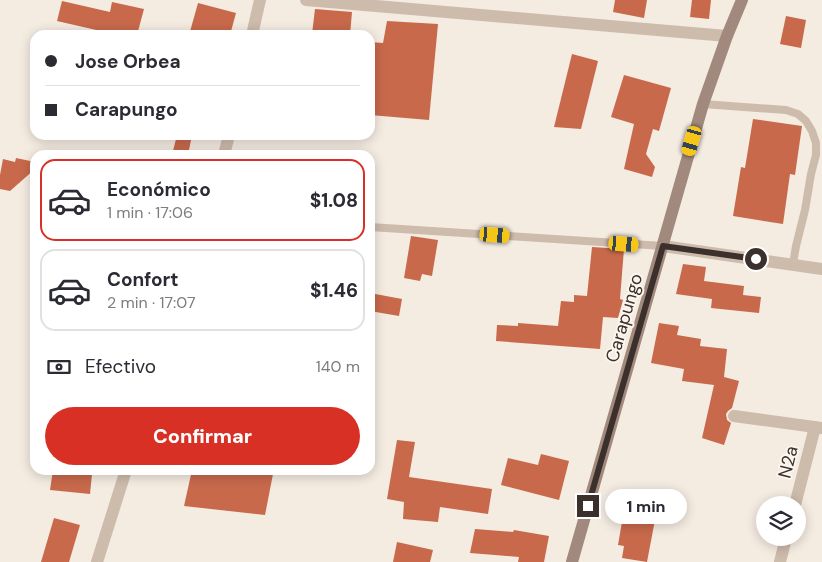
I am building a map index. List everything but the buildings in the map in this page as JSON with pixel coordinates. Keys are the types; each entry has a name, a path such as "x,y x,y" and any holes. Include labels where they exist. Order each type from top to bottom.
{"street":[{"path":"253,30 260,0"},
{"path":"306,0 727,36"},
{"name":"Carapungo","path":"572,562 703,104 742,0"},
{"path":"663,246 822,269"},
{"path":"734,416 818,428"},
{"name":"N2a","path":"798,496 818,428"},
{"path":"97,562 124,475"},
{"path":"780,562 784,546"}],"lane":[{"path":"703,104 786,110 798,114 806,121 812,131 819,144 793,264"},
{"path":"375,227 663,246"}],"route":[{"path":"588,506 663,246 756,259"}]}
